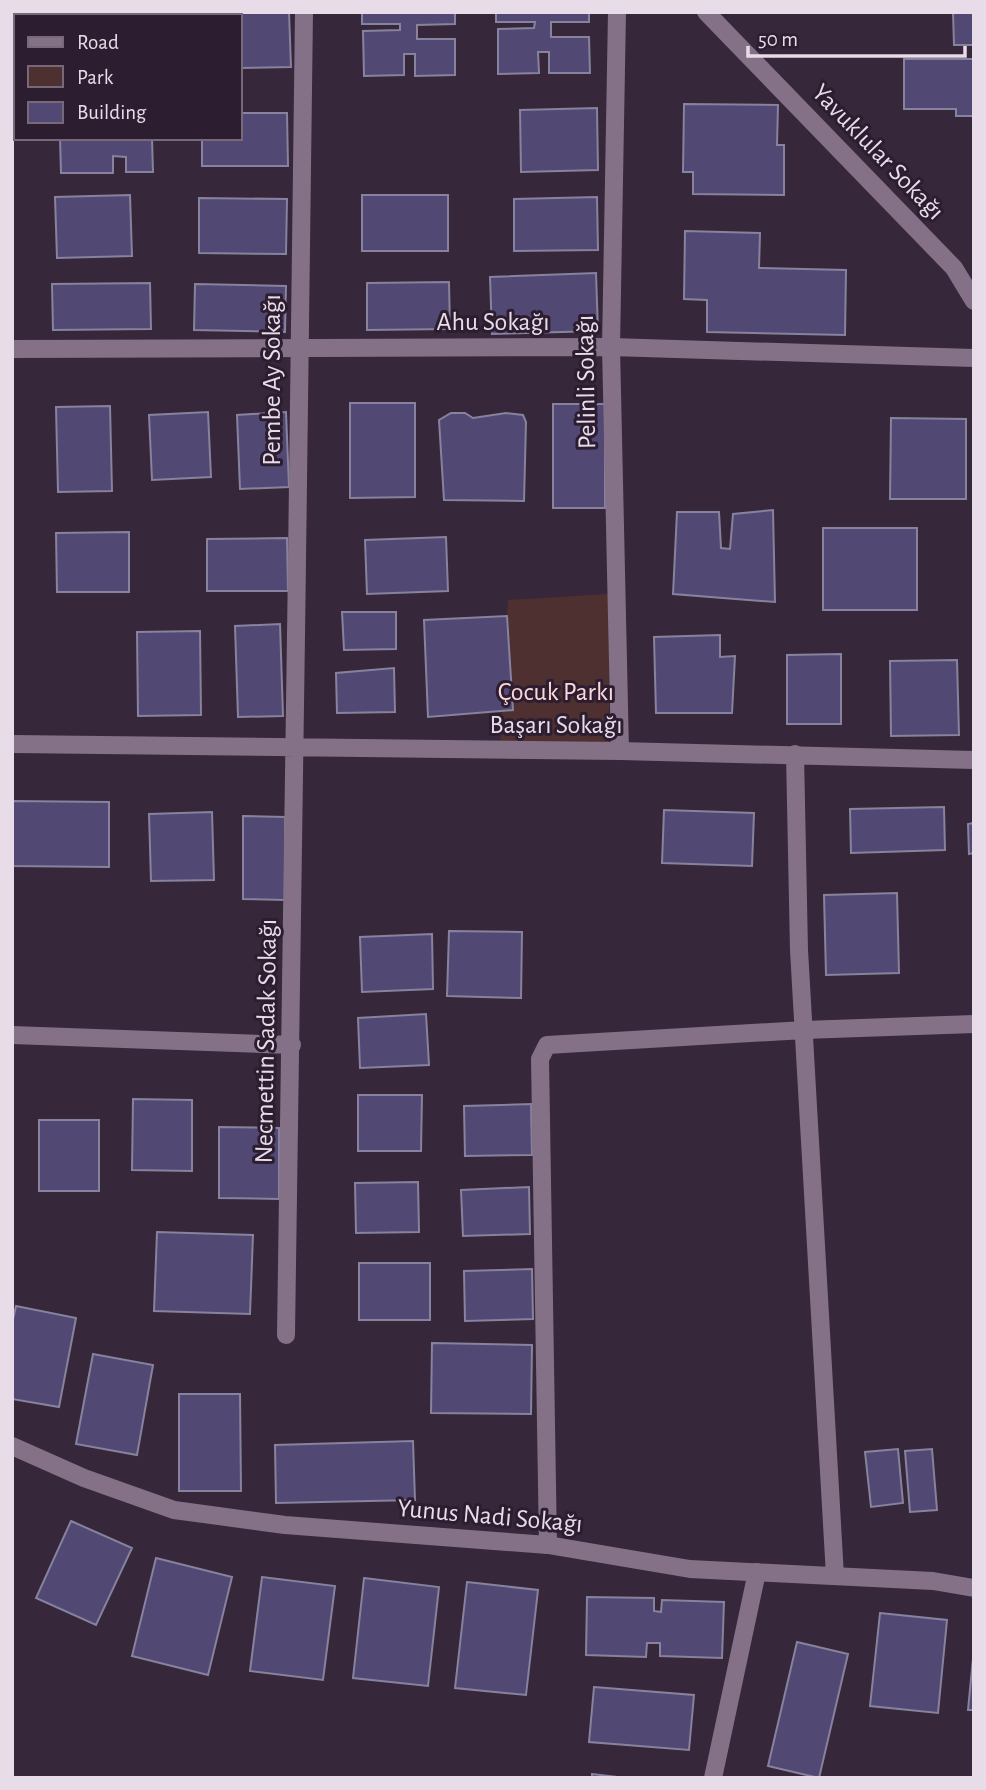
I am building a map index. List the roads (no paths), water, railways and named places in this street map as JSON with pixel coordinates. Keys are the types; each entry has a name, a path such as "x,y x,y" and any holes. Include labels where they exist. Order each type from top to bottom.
{"street":[{"name":"Pembe Ay Sokağı","path":"296,749 298,350 304,12"},
{"name":"Pelinli Sokağı","path":"617,12 611,347 620,751"},
{"name":"Yavuklular Sokağı","path":"706,12 954,268 974,300"},
{"name":"Yavuklular Sokağı","path":"954,268 974,279"},
{"name":"Ahu Sokağı","path":"12,349 611,347 974,358"},
{"name":"Başarı Sokağı","path":"12,744 620,751 974,760"},
{"name":"Necmettin Sadak Sokağı","path":"285,1335 296,749"},
{"path":"795,754 804,1030 835,1576"},
{"path":"548,1545 540,1059 547,1045 804,1030 974,1024"},
{"path":"12,1035 292,1045"},
{"name":"Yunus Nadi Sokağı","path":"12,1446 84,1478 174,1510 285,1525 548,1545 690,1569 933,1581 974,1588"},
{"path":"713,1778 757,1572"}],"park label":[{"name":"Çocuk Parkı","path":"556,692"}]}
